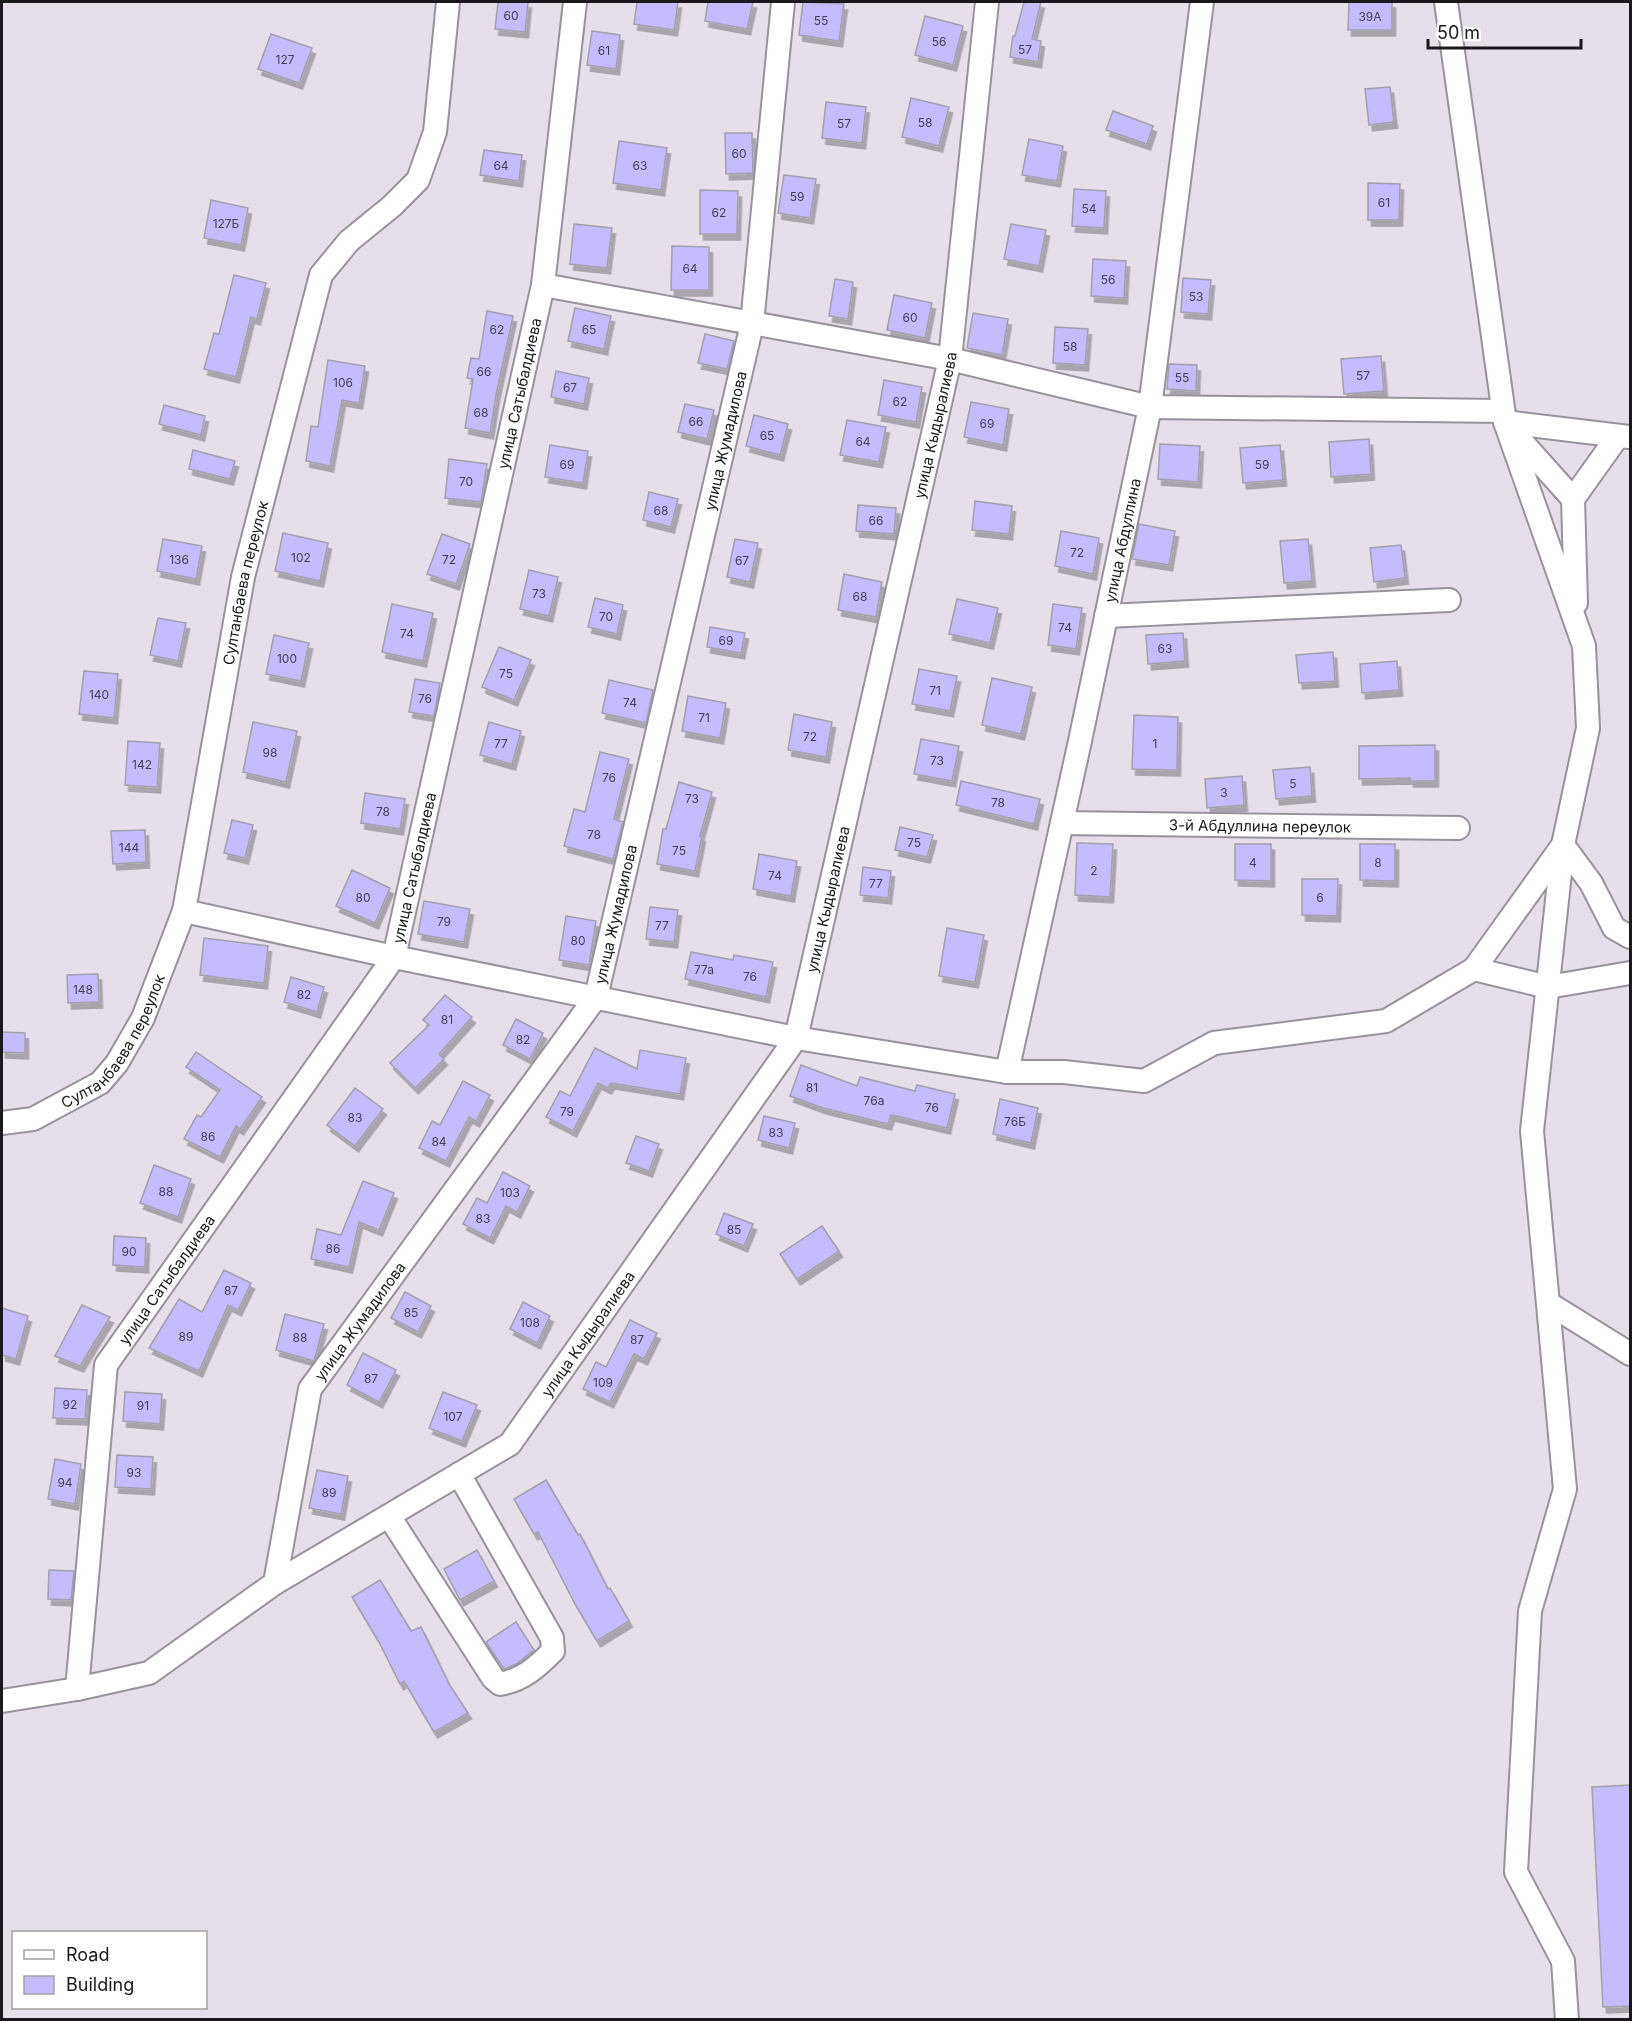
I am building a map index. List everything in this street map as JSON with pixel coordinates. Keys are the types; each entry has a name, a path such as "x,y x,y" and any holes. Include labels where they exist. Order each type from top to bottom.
{"street":[{"name":"Султанбаева переулок","path":"2,1124 33,1119 100,1083 117,1063 142,1018 184,911 243,577 321,275 349,241 392,206 418,180 435,132 448,2"},
{"name":"улица Сатыбалдиева","path":"77,1689 106,1365 394,957 543,285 575,2"},
{"name":"улица Жумадилова","path":"275,1583 310,1389 596,997 752,324 783,2"},
{"name":"улица Кыдыралиева","path":"275,1583 510,1444 796,1038 950,359 987,2"},
{"name":"улица Абдуллина","path":"1007,1072 1150,407 1202,2"},
{"path":"1446,2 1504,417 1584,646 1588,728 1563,845 1532,1131 1565,1489 1530,1611 1516,1872 1563,1961 1567,2019"},
{"path":"543,285 950,359 1150,407 1504,417 1624,436 1573,499"},
{"path":"1504,417 1573,499 1576,625"},
{"path":"1106,616 1449,600"},
{"name":"3-й Абдуллина переулок","path":"1062,823 1458,828"},
{"path":"184,911 394,957 796,1038 1007,1072 1064,1072 1144,1081 1214,1043 1386,1021 1474,969 1563,845"},
{"path":"1563,845 1591,883 1614,928 1630,937"},
{"path":"1474,969 1548,987 1630,973"},
{"path":"1548,1303 1630,1354"},
{"path":"389,1515 493,1678 500,1684 514,1682 537,1667 553,1651 552,1638 459,1474"},
{"path":"2,1701 77,1689 149,1673 275,1583"}],"building":[{"path":"498,2 528,2 525,32 495,29"},
{"path":"637,2 678,2 674,30 634,24"},
{"path":"708,2 753,2 747,29 705,21"},
{"path":"803,2 844,4 839,41 799,35"},
{"path":"1024,2 1041,2 1032,39 1041,41 1038,62 1010,57 1013,36 1015,36"},
{"path":"1349,2 1392,2 1392,30 1348,30"},
{"path":"925,16 963,26 953,65 915,55"},
{"path":"592,31 620,35 616,69 587,65"},
{"path":"271,34 312,48 299,83 258,69"},
{"path":"1390,87 1394,122 1369,125 1365,89"},
{"path":"911,98 949,107 939,146 902,137"},
{"path":"826,102 866,107 862,143 822,138"},
{"path":"1113,111 1153,126 1147,144 1106,130"},
{"path":"725,133 752,133 753,173 726,174"},
{"path":"1029,139 1063,146 1057,181 1022,175"},
{"path":"619,141 667,148 661,190 613,183"},
{"path":"484,150 522,155 519,181 480,175"},
{"path":"784,175 816,179 810,218 778,213"},
{"path":"1368,183 1400,184 1399,220 1368,220"},
{"path":"1074,189 1106,191 1104,228 1072,226"},
{"path":"700,190 738,191 737,234 700,234"},
{"path":"211,200 248,208 241,245 204,238"},
{"path":"574,224 612,228 607,268 570,264"},
{"path":"1011,224 1046,230 1039,266 1004,259"},
{"path":"672,246 709,247 709,290 671,290"},
{"path":"1093,259 1126,261 1124,298 1091,296"},
{"path":"234,275 266,283 257,319 251,317 236,377 204,369 214,333 219,334"},
{"path":"1183,278 1211,280 1208,314 1181,312"},
{"path":"835,279 853,282 848,319 829,316"},
{"path":"894,295 932,303 925,338 887,330"},
{"path":"575,308 611,316 604,349 568,341"},
{"path":"487,311 513,316 490,433 465,428 473,379 467,378 471,358 479,359"},
{"path":"973,313 1008,319 1002,355 967,348"},
{"path":"1055,327 1088,329 1085,365 1053,363"},
{"path":"705,334 734,341 727,369 698,363"},
{"path":"1381,356 1384,391 1344,394 1341,359"},
{"path":"328,360 365,366 359,403 342,400 330,466 306,461 311,426 318,427"},
{"path":"1169,364 1197,365 1196,391 1167,389"},
{"path":"556,371 589,378 584,404 551,397"},
{"path":"884,380 922,387 916,422 878,415"},
{"path":"971,402 1009,409 1003,445 964,437"},
{"path":"685,404 714,410 707,439 678,432"},
{"path":"164,405 205,416 201,435 159,424"},
{"path":"754,415 788,424 780,455 746,446"},
{"path":"847,420 886,427 879,462 840,455"},
{"path":"1369,439 1371,474 1331,477 1329,442"},
{"path":"1160,444 1200,446 1198,482 1158,479"},
{"path":"550,445 588,451 583,483 545,477"},
{"path":"1280,445 1283,480 1243,483 1240,448"},
{"path":"193,450 235,461 230,479 189,469"},
{"path":"449,459 487,464 481,502 445,498"},
{"path":"649,492 678,499 671,527 643,520"},
{"path":"975,501 1012,506 1009,534 972,530"},
{"path":"858,505 896,508 894,534 856,531"},
{"path":"1139,524 1175,531 1169,565 1132,559"},
{"path":"1061,531 1099,538 1093,574 1055,566"},
{"path":"283,533 328,543 320,581 275,571"},
{"path":"442,534 470,544 456,584 427,574"},
{"path":"163,539 202,546 196,579 157,571"},
{"path":"735,539 758,543 750,582 727,577"},
{"path":"1308,539 1312,581 1284,583 1280,541"},
{"path":"1401,545 1405,578 1374,582 1370,548"},
{"path":"529,570 558,577 549,616 520,609"},
{"path":"844,574 882,582 876,617 838,610"},
{"path":"595,598 623,605 617,634 588,627"},
{"path":"957,599 998,608 990,643 949,634"},
{"path":"392,604 433,613 423,661 382,652"},
{"path":"1053,604 1082,608 1076,649 1048,645"},
{"path":"158,618 186,623 178,661 150,655"},
{"path":"710,627 745,633 741,653 707,647"},
{"path":"1183,633 1185,661 1148,664 1146,635"},
{"path":"274,635 309,643 301,681 266,674"},
{"path":"499,647 531,660 514,700 482,687"},
{"path":"1333,652 1335,681 1299,683 1296,655"},
{"path":"1397,661 1399,690 1362,693 1360,664"},
{"path":"919,669 957,676 950,711 912,704"},
{"path":"84,671 118,674 114,718 79,714"},
{"path":"992,678 1032,687 1021,734 982,725"},
{"path":"415,679 440,683 434,716 409,712"},
{"path":"609,680 653,690 646,723 602,713"},
{"path":"688,696 726,703 720,738 682,731"},
{"path":"794,714 832,722 826,757 788,750"},
{"path":"1134,715 1178,717 1177,770 1132,769"},
{"path":"253,722 297,731 286,782 243,772"},
{"path":"489,722 521,731 512,764 480,755"},
{"path":"921,739 959,746 952,781 914,774"},
{"path":"128,741 160,743 157,787 125,785"},
{"path":"1435,745 1435,781 1410,781 1410,778 1359,779 1359,746"},
{"path":"600,752 629,759 614,819 623,822 613,859 564,846 574,809 585,812"},
{"path":"1310,767 1312,796 1276,799 1273,770"},
{"path":"1242,776 1244,805 1207,808 1205,779"},
{"path":"961,781 1040,799 1034,824 956,805"},
{"path":"679,782 712,792 700,836 702,836 695,871 657,864 663,829 666,829"},
{"path":"365,793 405,799 400,829 361,823"},
{"path":"232,820 253,825 245,858 224,853"},
{"path":"900,827 933,835 927,857 895,850"},
{"path":"145,830 146,862 113,864 111,831"},
{"path":"1077,843 1113,844 1110,897 1075,895"},
{"path":"1235,844 1271,844 1271,881 1235,880"},
{"path":"1360,844 1395,844 1395,881 1360,880"},
{"path":"759,854 797,861 791,896 753,889"},
{"path":"863,867 891,871 888,898 860,895"},
{"path":"352,870 390,888 375,923 336,906"},
{"path":"1302,879 1338,879 1337,916 1302,915"},
{"path":"424,901 470,909 464,942 418,934"},
{"path":"650,907 678,910 674,942 646,939"},
{"path":"566,916 596,921 589,965 559,960"},
{"path":"947,928 984,935 975,982 939,976"},
{"path":"204,938 268,946 264,983 200,975"},
{"path":"691,952 733,960 734,955 773,962 766,997 685,979"},
{"path":"98,974 99,1002 68,1003 67,975"},
{"path":"291,977 324,987 317,1012 284,1002"},
{"path":"445,995 472,1017 439,1054 444,1059 415,1088 390,1063 429,1025 423,1020"},
{"path":"516,1019 543,1033 530,1059 503,1045"},
{"path":"2,1032 25,1033 25,1053 2,1052"},
{"path":"595,1048 637,1069 640,1050 686,1058 680,1094 611,1083 608,1088 598,1083 573,1131 546,1117 560,1091 570,1096"},
{"path":"196,1052 262,1097 240,1129 236,1126 220,1157 184,1139 197,1115 201,1117 220,1090 186,1067"},
{"path":"801,1065 857,1086 860,1077 915,1091 917,1085 955,1094 947,1128 891,1115 888,1124 823,1108 790,1096"},
{"path":"463,1081 490,1095 476,1121 469,1117 446,1161 419,1148 432,1121 440,1125"},
{"path":"355,1088 383,1109 355,1146 327,1125"},
{"path":"1000,1099 1038,1108 1031,1143 993,1134"},
{"path":"764,1116 795,1123 789,1148 758,1140"},
{"path":"636,1136 659,1144 649,1171 626,1163"},
{"path":"154,1165 191,1179 178,1217 140,1203"},
{"path":"503,1172 530,1186 517,1212 506,1206 490,1238 463,1224 477,1198 487,1203"},
{"path":"363,1181 394,1193 379,1230 359,1222 349,1267 311,1259 317,1229 341,1235"},
{"path":"724,1213 753,1224 744,1246 716,1234"},
{"path":"822,1226 839,1251 797,1279 780,1254"},
{"path":"114,1236 146,1238 145,1267 113,1265"},
{"path":"224,1270 251,1283 238,1310 228,1305 199,1371 149,1348 179,1299 202,1312"},
{"path":"405,1292 431,1306 418,1332 391,1318"},
{"path":"523,1302 550,1316 537,1343 510,1329"},
{"path":"82,1305 110,1317 80,1366 55,1356"},
{"path":"2,1308 28,1316 16,1359 2,1355"},
{"path":"285,1314 324,1324 314,1361 276,1350"},
{"path":"630,1320 657,1333 644,1359 634,1354 610,1402 583,1389 596,1362 606,1367"},
{"path":"363,1353 396,1370 379,1402 347,1385"},
{"path":"55,1388 87,1390 85,1419 53,1418"},
{"path":"125,1392 162,1394 160,1424 123,1421"},
{"path":"443,1392 477,1405 462,1441 429,1428"},
{"path":"117,1455 153,1457 151,1489 115,1487"},
{"path":"55,1459 81,1464 75,1504 48,1499"},
{"path":"317,1470 348,1476 341,1514 309,1508"},
{"path":"546,1480 578,1535 580,1534 608,1589 610,1588 629,1621 597,1641 538,1532 534,1534 514,1499"},
{"path":"477,1550 494,1581 460,1600 444,1569"},
{"path":"49,1570 74,1571 71,1600 48,1599"},
{"path":"380,1580 411,1631 421,1627 449,1684 468,1713 434,1732 404,1681 400,1684 379,1642 352,1597"},
{"path":"516,1622 534,1650 516,1664 504,1669 486,1642"},
{"path":"1630,1785 1630,2006 1603,2007 1592,1787"}]}
